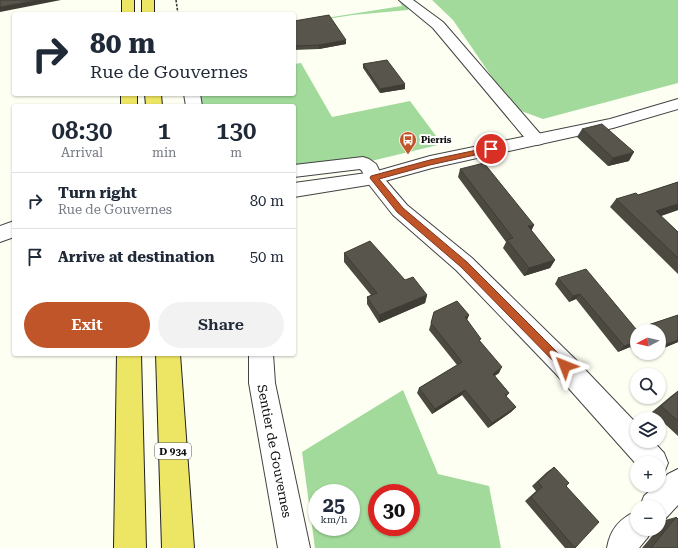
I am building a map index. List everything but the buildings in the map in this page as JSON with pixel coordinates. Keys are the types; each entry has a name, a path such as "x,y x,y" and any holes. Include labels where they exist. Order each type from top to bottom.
{"highway":[{"path":"128,0 128,12"},
{"path":"148,0 148,12"},
{"path":"129,356 130,548"},
{"name":"D 934","path":"168,356 178,548"}],"street":[{"path":"405,0 438,25 536,140"},
{"path":"296,190 374,178 430,162 613,123 678,104"},
{"path":"296,170 363,163 370,168 374,178 400,210 464,264 559,360 648,456"},
{"path":"0,234 12,230"},
{"name":"Sentier de Gouvernes","path":"261,356 262,383 294,548"},
{"path":"666,472 678,480"},
{"path":"663,500 678,484"},
{"path":"623,548 624,539 630,533"}],"path":[{"path":"176,0 178,12"}],"green space":[{"path":"399,0 410,0 408,10 353,15 296,24 296,23 402,6"},
{"path":"432,0 678,0 678,83 543,119 513,108 453,20"},
{"path":"301,63 332,117 410,101 442,144 363,163 296,170 296,104 198,104 196,96 296,96 296,64"},
{"path":"403,390 438,474 489,486 501,548 315,548 313,536 360,536 360,484 308,484 308,496 302,452"}],"place":[{"name":"Pierris","path":"408,155"}],"route":[{"path":"491,149 430,162 374,178 400,210 464,264 565,366"}]}
